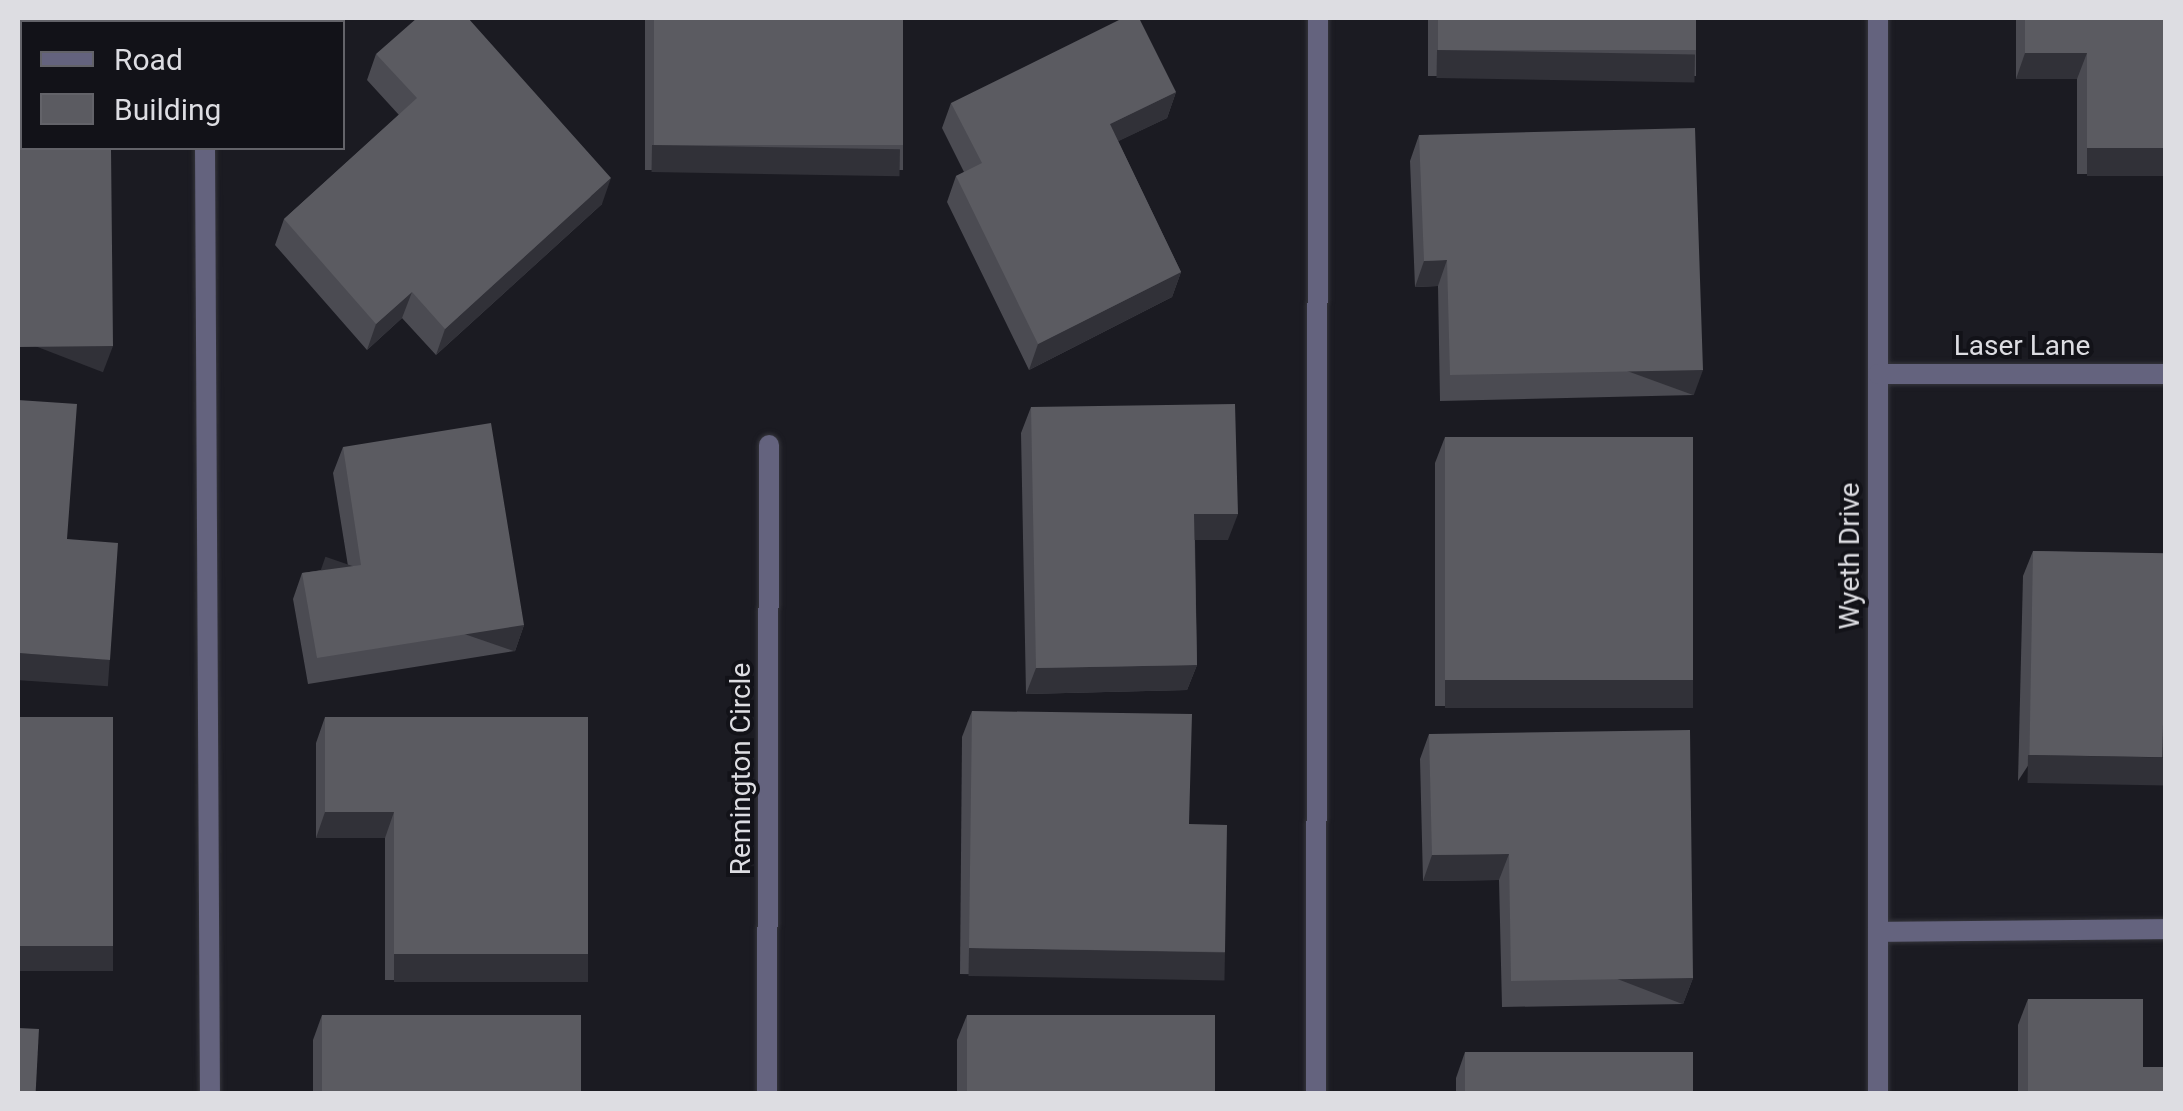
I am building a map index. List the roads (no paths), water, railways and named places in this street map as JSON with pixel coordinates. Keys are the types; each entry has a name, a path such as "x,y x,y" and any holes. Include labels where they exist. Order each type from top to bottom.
{"street":[{"path":"1316,1094 1318,18"},
{"name":"Wyeth Drive","path":"1878,18 1878,1094"},
{"path":"205,150 210,1094"},
{"name":"Laser Lane","path":"1878,374 2166,374"},
{"name":"Remington Circle","path":"767,1094 769,445"},
{"path":"1878,932 2166,929"}]}
